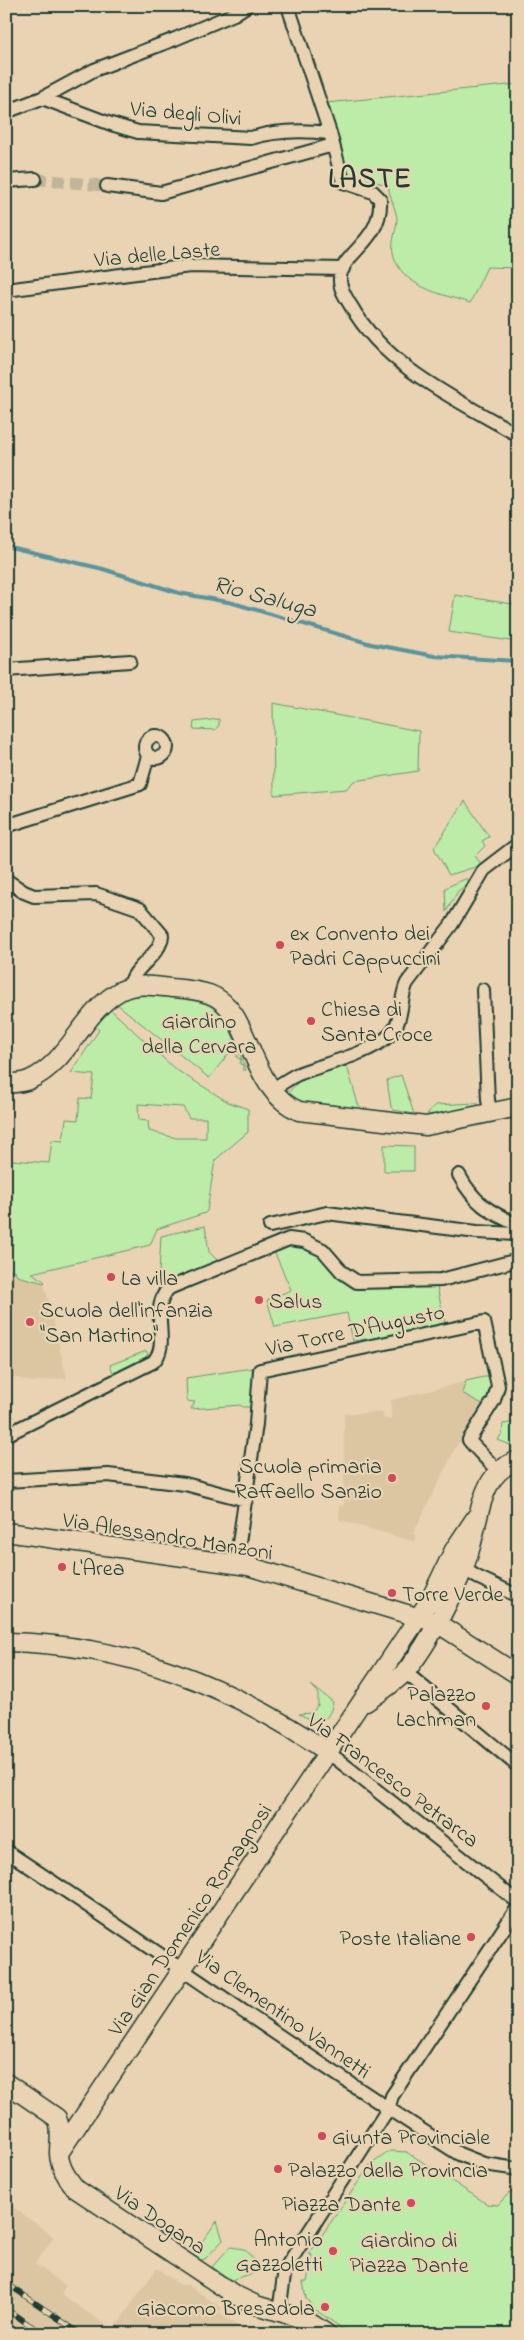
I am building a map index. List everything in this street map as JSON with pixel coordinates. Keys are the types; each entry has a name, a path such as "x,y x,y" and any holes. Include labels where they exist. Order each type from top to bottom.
{"main road":[{"path":"6,1084 28,1081 52,1066 102,1004 130,986 145,985 211,994 228,1007 241,1027 258,1069 271,1090 288,1107 299,1111 426,1126 518,1107"},
{"path":"457,1564 472,1544 476,1517 497,1471 504,1465 518,1460"},
{"name":"Via Alessandro Manzoni","path":"6,1532 236,1564 437,1623 518,1675"},
{"name":"Via Gian Domenico Romagnosi","path":"59,2153 418,1617 457,1564"},
{"name":"Via Gian Domenico Romagnosi","path":"356,1710 405,1672 437,1623 457,1564"},
{"name":"Via Francesco Petrarca","path":"6,1642 92,1651 130,1658 183,1674 216,1688 270,1716 328,1752"},
{"path":"6,2083 57,2118 60,2129 59,2153"},
{"name":"Via Dogana","path":"59,2153 64,2171 76,2189 179,2260 256,2306 279,2312"},
{"path":"279,2312 306,2320 327,2334"}],"street":[{"path":"6,112 42,98 94,70 175,39 234,14 246,6"},
{"path":"288,6 332,139 343,182 372,192 380,200 381,213 374,229 342,269 340,278 342,288 357,318 370,334 393,356 435,387 518,435"},
{"name":"Via degli Olivi","path":"42,98 138,132 251,138 261,135 308,130 332,139"},
{"path":"107,186 161,193 332,139"},
{"path":"6,181 35,179"},
{"name":"Via delle Laste","path":"6,290 190,266 342,269"},
{"path":"6,670 130,662"},
{"path":"6,826 140,784 148,756"},
{"path":"271,1090 299,1074 348,1057 384,1040 392,1033 397,1024 402,992 407,983 452,924 484,870 518,844"},
{"path":"6,880 34,896 96,894 140,909 162,935 162,939 151,956 131,978 130,986"},
{"path":"482,990 488,1100 491,1114"},
{"path":"459,1174 474,1200 497,1215 518,1225"},
{"path":"270,1226 327,1213 477,1232 518,1234"},
{"path":"6,1435 153,1362 160,1352 159,1307 162,1296 169,1288 289,1239 304,1241 323,1250 342,1272 357,1282 441,1280 518,1260"},
{"name":"Via Torre D'Augusto","path":"236,1564 256,1424 260,1370 484,1322 498,1386 494,1400 470,1440 470,1444 487,1458 497,1471"},
{"path":"6,1481 108,1475 185,1484 246,1500"},
{"path":"457,1564 518,1596"},
{"path":"405,1672 518,1766"},
{"name":"Via Francesco Petrarca","path":"328,1752 518,1902"},
{"name":"Via Clementino Vannetti","path":"6,1851 184,1969 264,2026 388,2109"},
{"path":"279,2312 284,2269 388,2109 392,2096 518,1907"},
{"path":"388,2109 459,2154 484,2164 518,2169"}],"shaded area":[{"name":"Scuola dell'infanzia \"San Martino\"","path":"6,1270 15,1270 17,1276 44,1283 67,1378 31,1382 6,1375"},
{"name":"Scuola primaria Raffaello Sanzio","path":"484,1377 495,1387 464,1442 458,1443 413,1534 416,1536 415,1542 339,1520 339,1506 343,1506 344,1503 344,1414 383,1412 383,1418 391,1419 391,1400"},
{"path":"6,2202 54,2237 35,2264 66,2286 61,2294 113,2330 157,2268 180,2285 188,2285 222,2308 219,2312 245,2331 245,2334 6,2334"}],"green space":[{"path":"518,84 518,268 487,267 470,303 424,287 404,274 397,265 393,253 393,244 397,218 388,185 352,176 345,170 326,103"},
{"path":"455,595 518,605 518,642 449,632"},
{"path":"273,703 419,731 418,771 354,781 346,789 274,795"},
{"path":"219,719 219,725 215,730 193,729 194,722"},
{"path":"465,801 489,837 482,841 485,846 475,856 482,865 449,875 434,848"},
{"path":"468,879 468,884 458,891 446,912 445,888"},
{"name":"Giardino della Cervara","path":"151,995 188,999 214,1008 225,1020 246,1070 243,1070 243,1065 240,1064 241,1059 230,1052 209,1078 117,1004 124,997"},
{"path":"110,1009 175,1069 228,1102 248,1109 248,1132 215,1160 207,1211 205,1213 157,1229 150,1245 32,1273 44,1283 17,1276 15,1270 6,1270 6,1167 10,1167 12,1160 49,1163 52,1140 63,1141 66,1119 78,1120 80,1098 91,1099 94,1075 71,1073 99,1030 95,1026","holes":["138,1104 183,1107 189,1118 206,1118 206,1138 176,1138 149,1131 148,1121 139,1120"]},
{"path":"347,1066 358,1104 365,1113 308,1109 288,1095 292,1088 305,1078"},
{"path":"401,1075 414,1114 394,1110 391,1107 387,1080"},
{"path":"477,1103 480,1110 445,1115 427,1114 435,1105"},
{"path":"384,1145 414,1146 414,1171 384,1171"},
{"path":"205,1226 209,1252 218,1261 178,1278 164,1287 158,1294 161,1236"},
{"path":"294,1244 317,1251 342,1280 436,1283 446,1327 353,1341 347,1313 275,1327 267,1300 291,1290 273,1249"},
{"path":"146,1351 148,1354 142,1365 115,1377 110,1365"},
{"path":"252,1368 254,1387 253,1407 243,1407 240,1405 191,1409 195,1402 187,1401 186,1378"},
{"path":"490,1377 493,1380 488,1407 462,1393 466,1381"},
{"path":"518,1422 518,1446 512,1448 510,1445 498,1440 502,1433 503,1424"},
{"path":"311,1685 333,1702 331,1710 325,1719 316,1720 299,1714 312,1713 318,1705 318,1692"},
{"name":"Giardino di Piazza Dante","path":"390,2151 407,2152 487,2204 498,2205 510,2192 518,2192 518,2334 350,2334 313,2308 306,2298 303,2282 307,2282 312,2255 309,2254 370,2165"},
{"path":"217,2221 223,2240 205,2259 200,2260 193,2254"},
{"path":"230,2247 244,2249 261,2267 257,2272 231,2280 212,2267"}],"waterway":[{"name":"Rio Saluga","path":"6,546 103,569 179,593 233,603 371,644 434,656 518,661"}],"tunnel":[{"path":"35,179 107,186"}],"railway":[{"path":"6,2283 81,2334"},
{"path":"6,2309 43,2334"}],"place":[{"name":"ex Convento dei Padri Cappuccini","path":"280,945"},
{"name":"Chiesa di Santa Croce","path":"311,1021"},
{"name":"La villa","path":"111,1277"},
{"name":"Salus","path":"259,1300"},
{"name":"Scuola dell'infanzia \"San Martino\"","path":"30,1322"},
{"name":"Scuola primaria Raffaello Sanzio","path":"392,1478"},
{"name":"L'Area","path":"62,1567"},
{"name":"Torre Verde","path":"392,1593"},
{"name":"Palazzo Lachman","path":"486,1706"},
{"name":"Poste Italiane","path":"471,1937"},
{"name":"Giunta Provinciale","path":"322,2136"},
{"name":"Palazzo della Provincia","path":"278,2169"},
{"name":"Piazza Dante","path":"411,2203"},
{"name":"Antonio Gazzoletti","path":"333,2251"},
{"name":"Giacomo Bresadola","path":"325,2307"}],"district":[{"name":"LASTE","path":"370,177"}]}
